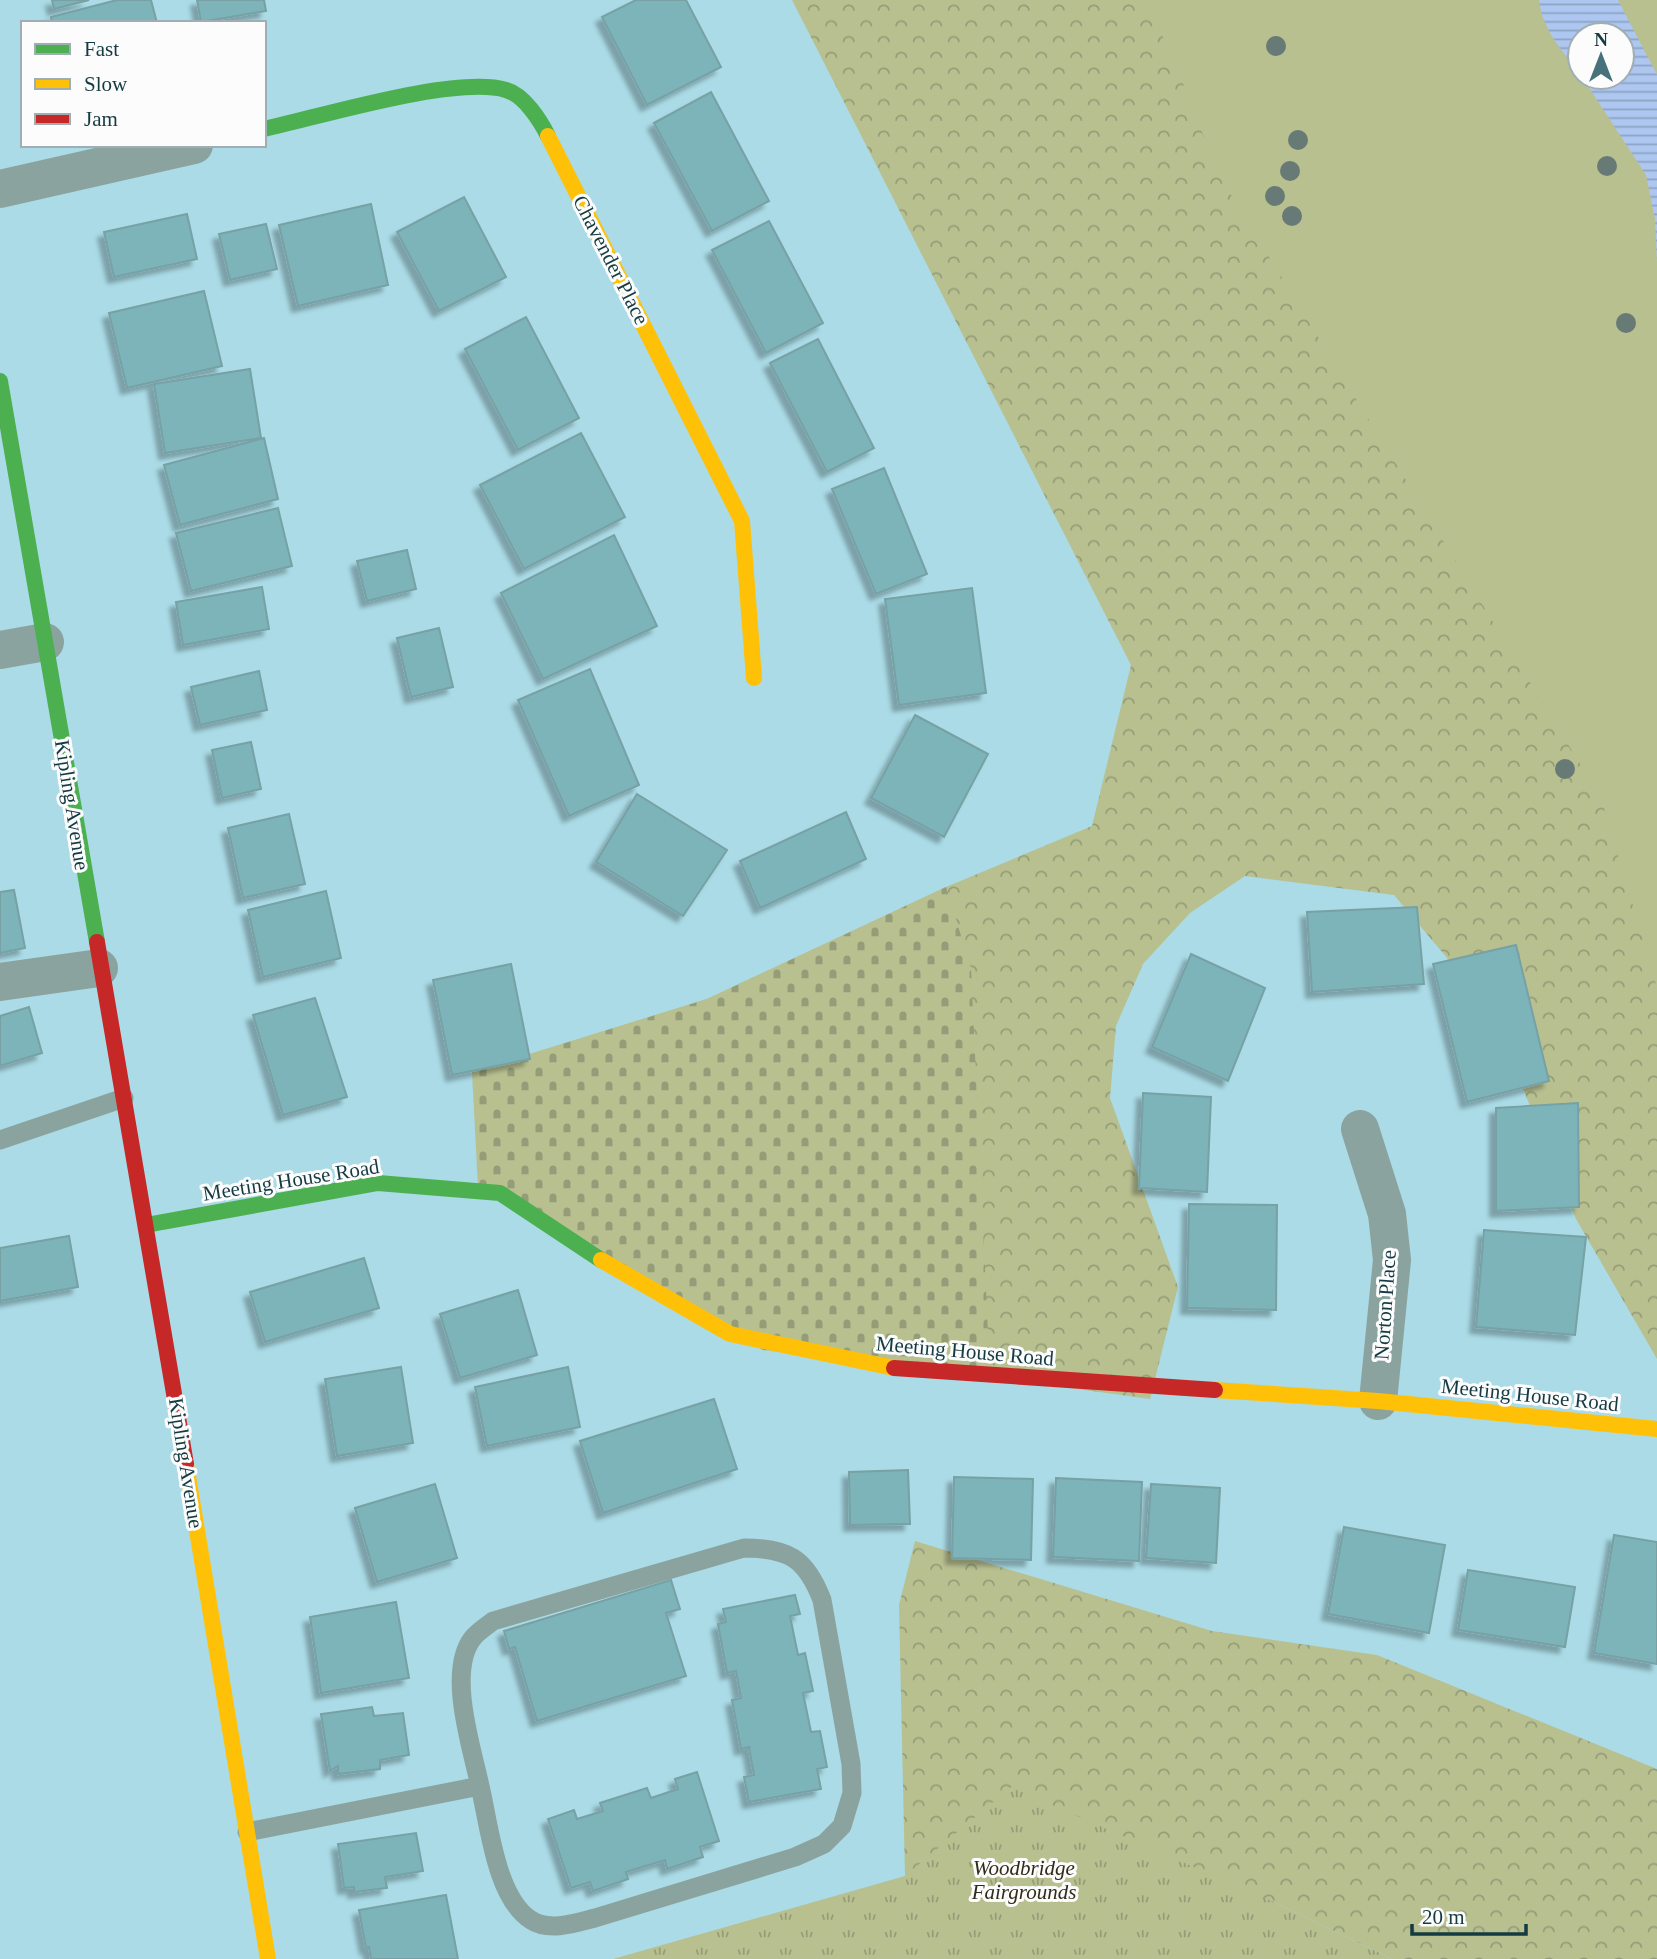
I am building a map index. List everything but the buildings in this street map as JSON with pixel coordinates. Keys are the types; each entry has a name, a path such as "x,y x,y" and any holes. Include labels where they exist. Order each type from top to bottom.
{"street":[{"name":"Chavender Place","path":"266,130 451,87 507,90 539,117 742,521 754,678"},
{"path":"0,189 185,147"},
{"name":"Kipling Avenue","path":"0,381 99,968 146,1225 268,1959"},
{"path":"0,650 45,642"},
{"path":"0,982 99,968"},
{"name":"Norton Place","path":"1360,1129 1387,1214 1392,1259 1378,1401"},
{"name":"Meeting House Road","path":"146,1225 378,1183 500,1193 579,1248 730,1334 881,1367 1378,1401 1657,1429"}],"lane":[{"path":"0,1140 124,1098"},
{"path":"744,1548 768,1548 794,1557 813,1576 822,1600 851,1764 852,1793 842,1826 824,1844 795,1857 595,1918 563,1926 533,1922 512,1901 499,1867 480,1786 462,1697 463,1661 472,1639 493,1621 744,1548"},
{"path":"247,1832 480,1786"}],"green space":[{"path":"792,0 1147,0 1188,95 1217,172 1601,798 1657,987 1657,1359 1576,1219 1491,1010 1394,895 1245,876 1190,913 1143,964 1116,1026 1110,1098 1178,1287 1150,1399 990,1377 472,1072 707,999 946,887 1092,826 1131,665"},
{"path":"1085,0 1657,0 1657,1051"},
{"path":"946,887 971,968 990,1377 763,1350 478,1188 472,1072 707,999"},
{"path":"915,1541 1212,1631 1377,1655 1657,1769 1657,1959 1392,1959 1276,1903 905,1876 899,1605"},
{"name":"Woodbridge Fairgrounds","path":"1011,1787 1276,1903 1392,1959 613,1959 905,1876"}],"water":[{"path":"1539,0 1618,0 1629,21 1566,21 1566,56 1549,31"},
{"path":"1636,35 1657,75 1657,262 1655,219 1646,175 1591,91 1636,91"}],"traffic: fast":[{"path":"266,128 387,99 455,88 484,87 506,90 519,97 536,116 548,136"},
{"path":"0,381 97,942"},
{"path":"146,1225 378,1183 500,1193 601,1260"}],"traffic: slow":[{"path":"548,136 742,521 754,678"},
{"path":"601,1260 730,1334 894,1368"},
{"path":"1215,1390 1378,1401 1657,1429"},
{"path":"186,1464 268,1959"}],"traffic: jam":[{"path":"97,942 186,1464"},
{"path":"894,1368 1215,1390"}]}
